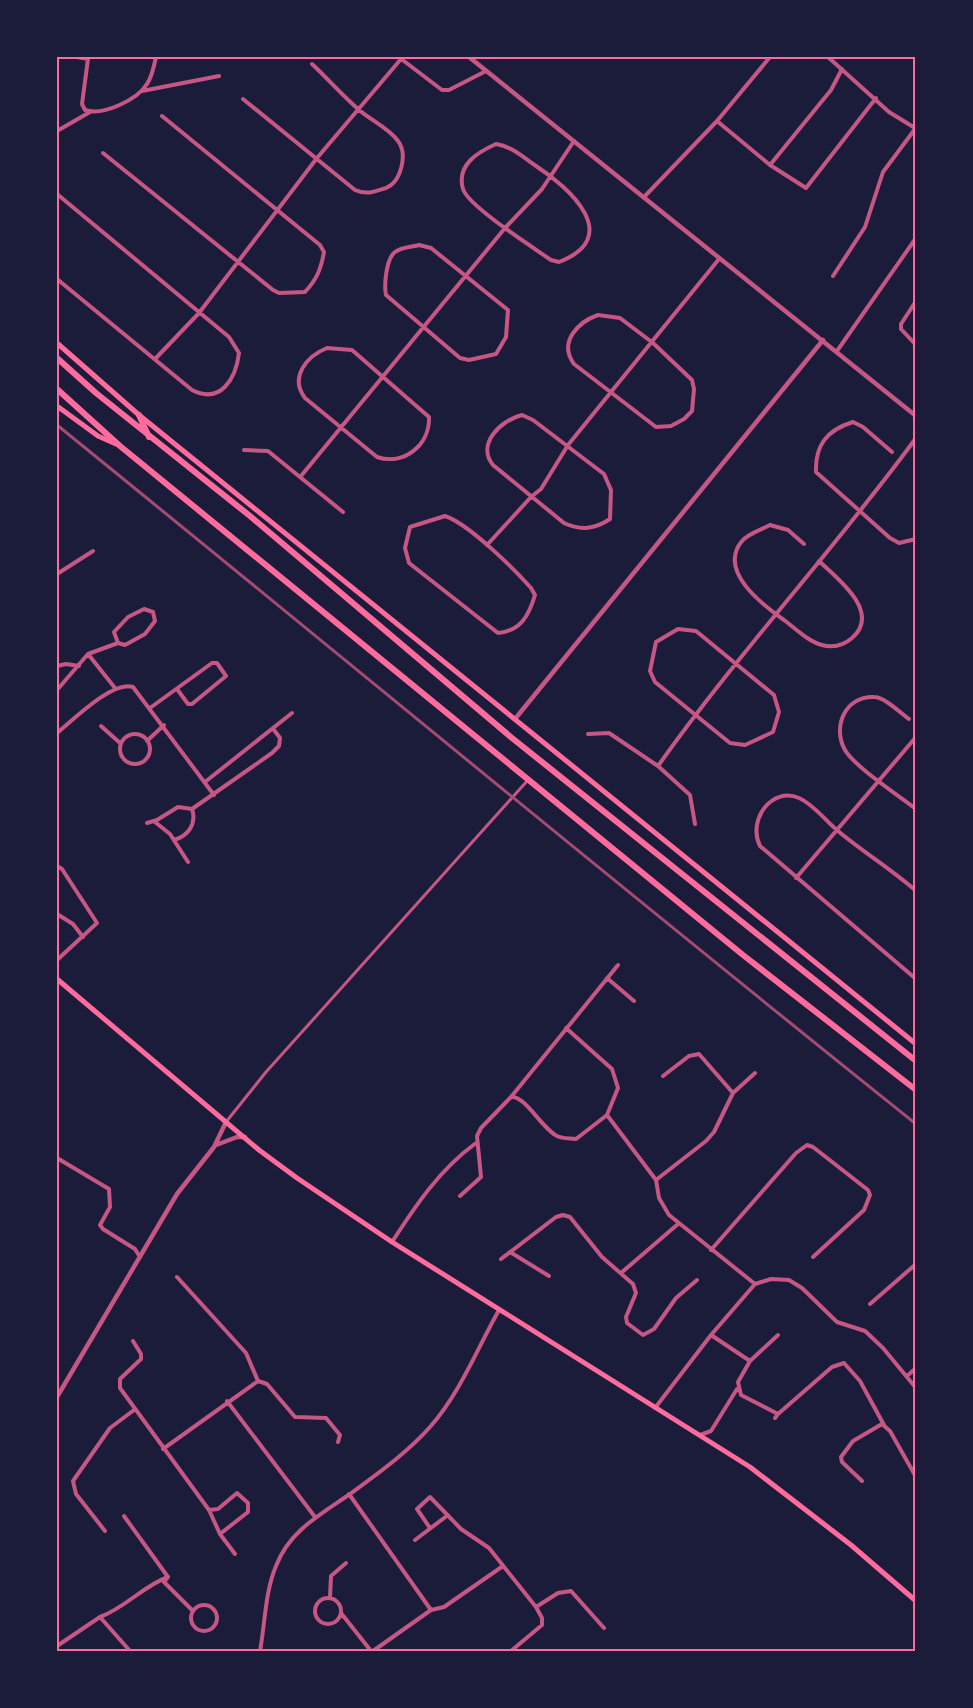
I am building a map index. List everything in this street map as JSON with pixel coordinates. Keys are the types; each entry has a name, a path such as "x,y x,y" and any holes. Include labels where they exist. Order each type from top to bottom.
{"main road":[{"path":"57,343 139,415 916,1044"},
{"path":"57,357 149,438 250,516 512,738 916,1061"},
{"path":"57,389 120,446 528,780 916,1090"},
{"path":"57,406 98,436 120,446"},
{"path":"139,415 149,438"},
{"path":"57,980 297,1179 392,1242 778,1487 916,1601"}],"street":[{"path":"77,57 88,58 82,104 90,112"},
{"path":"141,92 148,83 156,57"},
{"path":"469,57 645,196 719,259 916,416"},
{"path":"645,196 717,121 770,57"},
{"path":"828,57 889,112 916,129 883,172 865,226 832,276"},
{"path":"156,358 199,313 317,158 400,58 442,90 449,90 486,71"},
{"path":"243,99 363,194 391,186 398,179 402,149 397,139 358,109 312,64"},
{"path":"771,165 831,90 842,69"},
{"path":"57,131 90,112 98,112 124,102 141,92 219,76"},
{"path":"717,121 771,165 806,188 876,98"},
{"path":"103,153 279,293 305,292 316,280 321,269 324,252 320,245 162,116"},
{"path":"301,476 506,228 542,189 549,175 574,141"},
{"path":"496,144 506,145 549,175 586,211 588,238 582,249 559,262 551,260 506,228 469,198 463,189 463,176 468,161 478,152 496,144"},
{"path":"57,194 236,345 239,353 232,380 226,388 211,394 200,394 57,279"},
{"path":"837,351 916,238"},
{"path":"425,245 465,278 507,310 506,337 501,349 496,354 469,360 460,358 386,295 391,257 395,252 425,245"},
{"path":"487,545 551,477 568,445 611,395 719,259"},
{"path":"916,301 901,324 901,330 916,345"},
{"path":"609,315 620,318 653,343 692,380 694,389 692,411 684,419 671,426 656,427 611,395 570,359 570,344 574,328 583,321 609,315"},
{"path":"515,719 823,340"},
{"path":"327,348 352,350 383,376 429,417 421,445 415,452 388,461 377,457 341,430 300,392 300,373 306,360 314,353 327,348"},
{"path":"522,415 533,420 568,445 604,474 609,482 610,519 597,528 574,528 531,497 488,458 487,448 495,430 509,418 522,415"},
{"path":"892,452 863,427 853,423 829,432 820,443 815,459 816,472 861,513 899,543 916,539"},
{"path":"658,766 694,715 775,613 861,513 916,438"},
{"path":"244,450 268,451 343,512"},
{"path":"445,516 452,518 487,545 518,573 535,595 527,619 505,633 488,629 409,563 405,548 410,527 445,516"},
{"path":"804,544 788,530 770,525 747,536 736,550 736,568 740,580 775,613 820,645 833,647 849,641 859,632 862,616 858,601 819,561"},
{"path":"57,574 93,551"},
{"path":"57,690 88,654 118,643 125,645 145,634 155,621 153,612 144,609 136,611 120,623 114,632 118,643"},
{"path":"678,629 696,631 774,695 778,712 773,732 745,745 737,746 694,715 651,676 650,670 656,642 678,629"},
{"path":"88,654 115,688"},
{"path":"150,708 214,662 226,676 192,704 188,704 177,689"},
{"path":"57,666 66,664 80,666"},
{"path":"57,733 115,688 127,685 133,687 164,725 170,737 214,795"},
{"path":"909,719 874,697 851,705 842,713 840,736 851,759 916,809"},
{"path":"205,782 292,713"},
{"path":"147,741 164,725"},
{"path":"101,726 120,743 121,756 134,764 148,756 147,741 143,737 132,734 120,743"},
{"path":"147,823 155,822 178,807 192,809 272,753 279,746 280,738 274,729"},
{"path":"588,734 609,733 658,766 690,795 695,824"},
{"path":"796,878 916,737"},
{"path":"57,1397 177,1194 214,1147 226,1122 266,1072 528,780"},
{"path":"916,891 838,831 801,798 783,797 765,807 755,827 755,836 760,846 916,980"},
{"path":"174,840 190,829 194,816 192,809"},
{"path":"155,822 174,840 188,862"},
{"path":"57,866 62,869 97,919 97,927 83,936 57,960"},
{"path":"57,914 73,924 83,936"},
{"path":"460,1196 481,1177 476,1142 481,1128 511,1097 618,965"},
{"path":"608,978 634,1001"},
{"path":"511,1097 520,1098 547,1129 565,1138 576,1139 607,1115 618,1088 612,1070 566,1028"},
{"path":"663,1076 689,1056 699,1054 733,1093"},
{"path":"656,1180 695,1151 714,1132 733,1093 755,1073"},
{"path":"607,1115 656,1180 659,1198 669,1215 755,1284"},
{"path":"214,1147 237,1137 245,1137"},
{"path":"392,1242 418,1202 458,1156 476,1142"},
{"path":"711,1250 795,1153 807,1145 841,1168 868,1190 870,1195 864,1209 813,1257"},
{"path":"57,1158 109,1189 110,1207 100,1224 103,1229 135,1249 140,1257"},
{"path":"501,1258 556,1217 563,1215 570,1217 602,1257 633,1284 636,1293 626,1317 627,1323 643,1335 654,1329 676,1298 697,1280"},
{"path":"621,1273 678,1224"},
{"path":"135,1249 145,1249"},
{"path":"510,1252 549,1276"},
{"path":"870,1304 916,1264"},
{"path":"177,1277 246,1353 258,1381 267,1384 295,1417 326,1418 340,1436 338,1442"},
{"path":"655,1407 711,1335 755,1284 771,1279 789,1280 802,1288 837,1322 865,1331 873,1337 916,1388"},
{"path":"260,1651 275,1567 295,1536 315,1517 411,1447 431,1427 456,1392 499,1310"},
{"path":"711,1335 750,1361"},
{"path":"778,1335 750,1361 738,1382 741,1395 776,1416 832,1367 844,1363 860,1381 916,1477"},
{"path":"133,1341 141,1354 141,1359 120,1379 118,1385 208,1509 220,1534 235,1554"},
{"path":"907,1376 916,1368"},
{"path":"164,1449 227,1401 258,1381"},
{"path":"698,1436 711,1431 738,1389"},
{"path":"227,1401 315,1517"},
{"path":"105,1531 76,1494 73,1481 110,1428 134,1410"},
{"path":"862,1481 842,1462 843,1452 853,1440 870,1429 884,1425"},
{"path":"911,1471 916,1468"},
{"path":"208,1509 219,1509 237,1493 248,1503 248,1512 220,1534"},
{"path":"349,1494 431,1610"},
{"path":"430,1528 417,1509 427,1498 434,1498 461,1529 489,1548 536,1607 542,1618 542,1625 511,1651"},
{"path":"415,1540 448,1515"},
{"path":"124,1516 168,1577"},
{"path":"330,1597 331,1576 346,1563"},
{"path":"341,1613 332,1624 325,1624 315,1615 317,1602 330,1597 337,1600 341,1613 372,1651 431,1610 444,1607 503,1566"},
{"path":"168,1577 164,1582 193,1611 192,1624 203,1631 214,1625 215,1612 210,1607 198,1607 193,1611"},
{"path":"57,1646 100,1617 119,1608 157,1581 168,1577"},
{"path":"536,1607 558,1593 571,1591 604,1628"},
{"path":"100,1617 130,1651"}],"railway":[{"path":"57,425 916,1124"}]}
